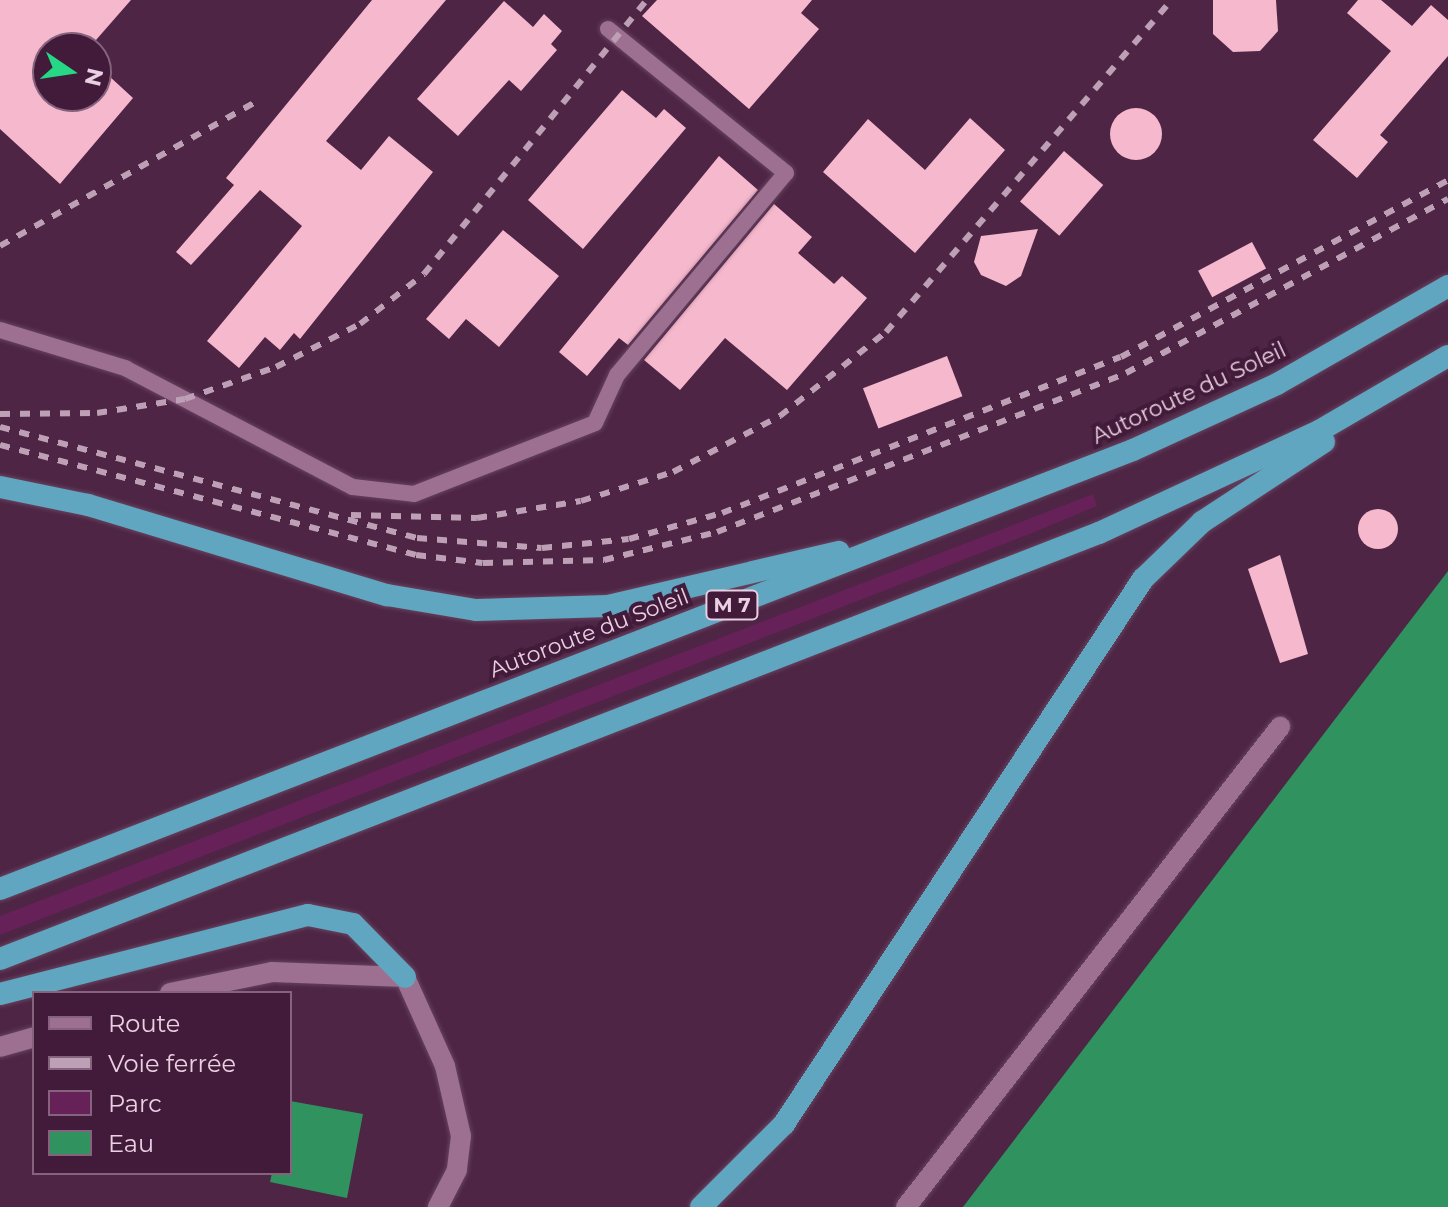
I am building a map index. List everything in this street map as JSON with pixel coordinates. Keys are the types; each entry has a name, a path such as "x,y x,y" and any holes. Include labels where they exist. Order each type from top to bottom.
{"highway":[{"name":"Autoroute du Soleil","path":"0,889 925,531 1204,419 1448,286"},
{"path":"0,959 1099,533 1285,448 1448,358"},
{"path":"701,1207 784,1124 1114,618 1166,553 1448,358"},
{"path":"0,487 88,505 387,595 513,612 647,599 925,531"},
{"path":"0,994 308,915 353,924 405,977"}],"street":[{"path":"906,1207 1280,727"},
{"path":"180,991 272,972 405,977 445,1066 461,1136 457,1170 438,1207"},
{"path":"0,1047 32,1038"}],"lane":[{"path":"0,330 125,368 353,487 414,494 595,423 617,375 786,173 608,29"}],"green space":[{"path":"1093,494 1097,506 1032,533 0,935 0,916"}],"water":[{"path":"1448,571 1448,1207 963,1207"},
{"path":"292,1101 363,1114 347,1198 270,1182 272,1175 292,1175"}],"building":[{"path":"0,0 131,0 103,32 32,32 32,112 112,112 112,79 133,98 60,184 0,129"},
{"path":"372,0 446,0 326,141 361,170 389,136 433,172 300,339 294,333 280,350 265,337 239,368 207,341 302,226 260,190 191,265 176,252 234,185 226,178"},
{"path":"657,0 812,0 801,13 819,29 749,109 642,16"},
{"path":"1213,0 1276,0 1278,31 1260,51 1233,52 1213,34"},
{"path":"1358,0 1381,0 1412,26 1431,5 1448,20 1448,56 1380,135 1388,142 1357,178 1313,140 1391,51 1347,13"},
{"path":"504,1 533,27 544,14 562,31 551,44 557,50 521,91 509,80 458,136 417,99"},
{"path":"622,90 656,118 664,109 686,128 583,249 528,200"},
{"path":"1136,108 1155,115 1162,134 1155,153 1136,160 1117,153 1110,134 1117,115"},
{"path":"970,118 1005,150 915,253 823,172 868,119 925,170"},
{"path":"1064,151 1103,185 1059,236 1020,202"},
{"path":"719,156 758,190 628,345 619,338 587,376 559,352"},
{"path":"774,204 812,237 798,253 834,284 842,276 867,298 787,390 725,338 680,390 644,360"},
{"path":"1038,229 1021,276 1006,286 981,275 974,262 981,236"},
{"path":"503,230 559,276 499,347 466,319 449,339 426,319"},
{"path":"1252,242 1266,268 1212,297 1198,271"},
{"path":"947,356 962,396 878,428 863,388"},
{"path":"1378,509 1392,515 1398,529 1392,543 1378,549 1364,543 1358,529 1364,515"},
{"path":"1280,555 1308,654 1280,663 1248,569"}],"railway":[{"path":"0,414 97,413 185,399 276,367 360,324 424,274 647,0"},
{"path":"351,515 477,518 581,501 673,472 780,416 886,332 1172,0"},
{"path":"0,246 256,102"},
{"path":"0,427 417,538 542,548 629,539 722,513 1121,357 1448,180"},
{"path":"0,445 416,555 483,563 604,560 717,532 1126,373 1448,199"}]}
